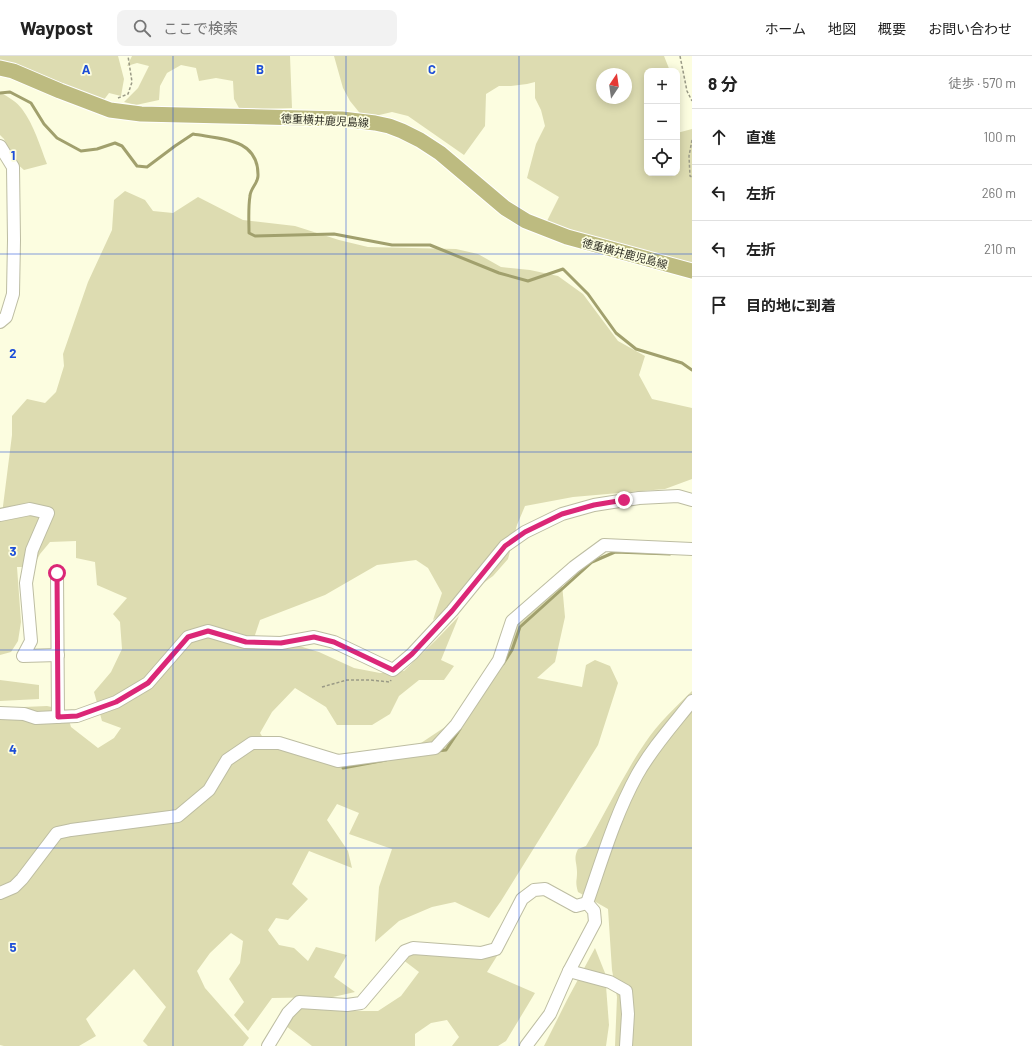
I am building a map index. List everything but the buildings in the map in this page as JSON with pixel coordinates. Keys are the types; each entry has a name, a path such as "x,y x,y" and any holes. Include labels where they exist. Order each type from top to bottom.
{"main road":[{"name":"徳重横井鹿児島線","path":"0,68 13,71 110,110 141,114 342,119 389,126 402,130 440,153 505,208 526,221 567,237 692,271"}],"street":[{"path":"0,146 13,167 14,240 13,294 6,317 0,322"},
{"path":"0,713 24,714 36,718 77,716 116,702 148,683 188,637 208,631 246,642 281,643 314,637 334,642 393,670 412,654 452,611 505,546 525,532 562,514 594,505 639,498 678,496 692,500"},
{"path":"0,515 30,509 48,513 32,550 26,583 31,641 23,656 58,655"},
{"path":"0,893 14,887 22,879 57,833 178,816 209,790 227,760 252,743 278,743 338,761 435,748 456,725 499,660 512,621 574,567 604,545 692,549"},
{"path":"57,573 58,717"},
{"path":"586,903 619,812 638,774 662,739 692,701"},
{"path":"268,1046 288,1013 299,1002 346,1005 361,1003 394,962 409,949 413,948 481,953 496,949 522,899 534,890 544,889 576,906 586,903"},
{"path":"526,1046 550,1014 569,971 596,922 594,911 586,903"},
{"path":"569,971 604,980 626,990 628,1014 626,1046"}],"path":[{"path":"99,106 128,94 132,82 128,56"},
{"path":"680,56 687,91 692,101"},
{"path":"692,140 689,156 690,176 692,177"},
{"path":"322,688 347,680 390,682 394,678"}],"green space":[{"path":"0,56 118,56 124,79 121,96 109,93 103,101 0,63"},
{"path":"132,56 290,56 292,108 239,108 234,99 233,81 216,78 199,81 196,68 181,65 167,73 160,86 159,100 136,105 124,102 138,88 149,66 137,63 127,66"},
{"path":"334,56 664,56 669,68 644,68 644,176 680,176 680,132 692,129 692,265 567,231 547,221 559,197 527,178 536,144 545,126 541,110 535,98 535,82 511,86 499,86 486,94 485,126 464,155 408,116 392,112 363,117 350,101 343,88"},
{"path":"0,92 18,104 26,115 47,164 24,170 15,162 4,139 0,135"},
{"path":"125,191 145,200 153,211 173,213 198,197 243,220 295,226 339,240 368,247 456,249 478,254 501,267 530,270 558,276 583,294 618,341 645,356 639,375 652,399 692,408 692,479 665,489 573,497 525,506 517,525 508,559 493,576 433,620 442,593 428,568 416,560 377,565 325,595 260,620 255,635 261,648 296,645 319,652 354,668 380,673 404,671 459,616 441,660 454,666 444,680 419,680 399,696 390,714 372,725 337,725 326,707 295,688 272,712 260,733 267,744 292,750 375,760 412,749 451,723 486,676 504,639 531,602 562,584 565,617 555,662 537,678 582,687 586,665 595,660 610,666 618,683 598,745 489,918 455,902 432,907 399,921 375,942 379,887 392,849 349,834 359,813 337,804 327,820 348,851 352,868 309,851 292,884 308,899 288,920 276,918 268,930 279,945 294,948 308,961 316,947 347,955 334,977 355,992 333,997 272,998 248,1031 234,1015 244,1002 229,979 240,963 243,941 231,933 210,953 197,971 205,988 249,1038 243,1046 148,1046 143,1041 166,1007 134,969 86,1019 96,1036 79,1046 4,1046 0,1045 0,708 47,706 66,710 71,727 98,748 114,738 121,728 102,721 94,692 111,672 122,649 120,622 113,614 127,598 97,585 95,562 76,558 76,541 50,542 40,554 33,567 17,567 21,622 18,641 11,652 0,655 0,515 2,514 12,435 12,416 27,399 45,403 56,392 64,366 63,354 88,282 112,230 114,200"},
{"path":"0,680 39,685 39,699 0,701"},
{"path":"692,691 692,1046 615,1046 617,997 612,970 608,909 578,892 576,883 576,855 578,849 586,846 629,768 650,736 667,716"},
{"path":"507,940 487,972 535,993 506,1041 498,1046 452,1046 459,1037 447,1020 431,1023 415,1034 415,1046 312,1046 277,1019 283,1009 298,1004 313,1004 351,1011 378,1011 401,996 419,972 398,956 406,945 485,949"},
{"path":"595,948 605,973 609,1025 606,1046 544,1046 567,1000"}],"waterway":[{"path":"0,93 10,92 31,103 44,124 57,138 81,151 97,149 115,143 122,146 137,166 147,167 193,134 226,139 245,147 252,154 257,163 258,179 250,193 249,210 249,233 255,236 334,234 392,245 430,245 499,273 528,281 563,269 588,294 616,333 636,349 682,363 692,370"},
{"path":"503,664 512,650 520,627 592,562 615,552 670,554"},
{"path":"437,751 446,750 460,729"},
{"path":"343,768 386,760"}],"route":[{"path":"57,573 58,717 77,716 116,702 148,683 188,637 208,631 246,642 281,643 314,637 334,642 393,670 412,654 452,611 505,546 525,532 562,514 594,505 624,500"}]}
